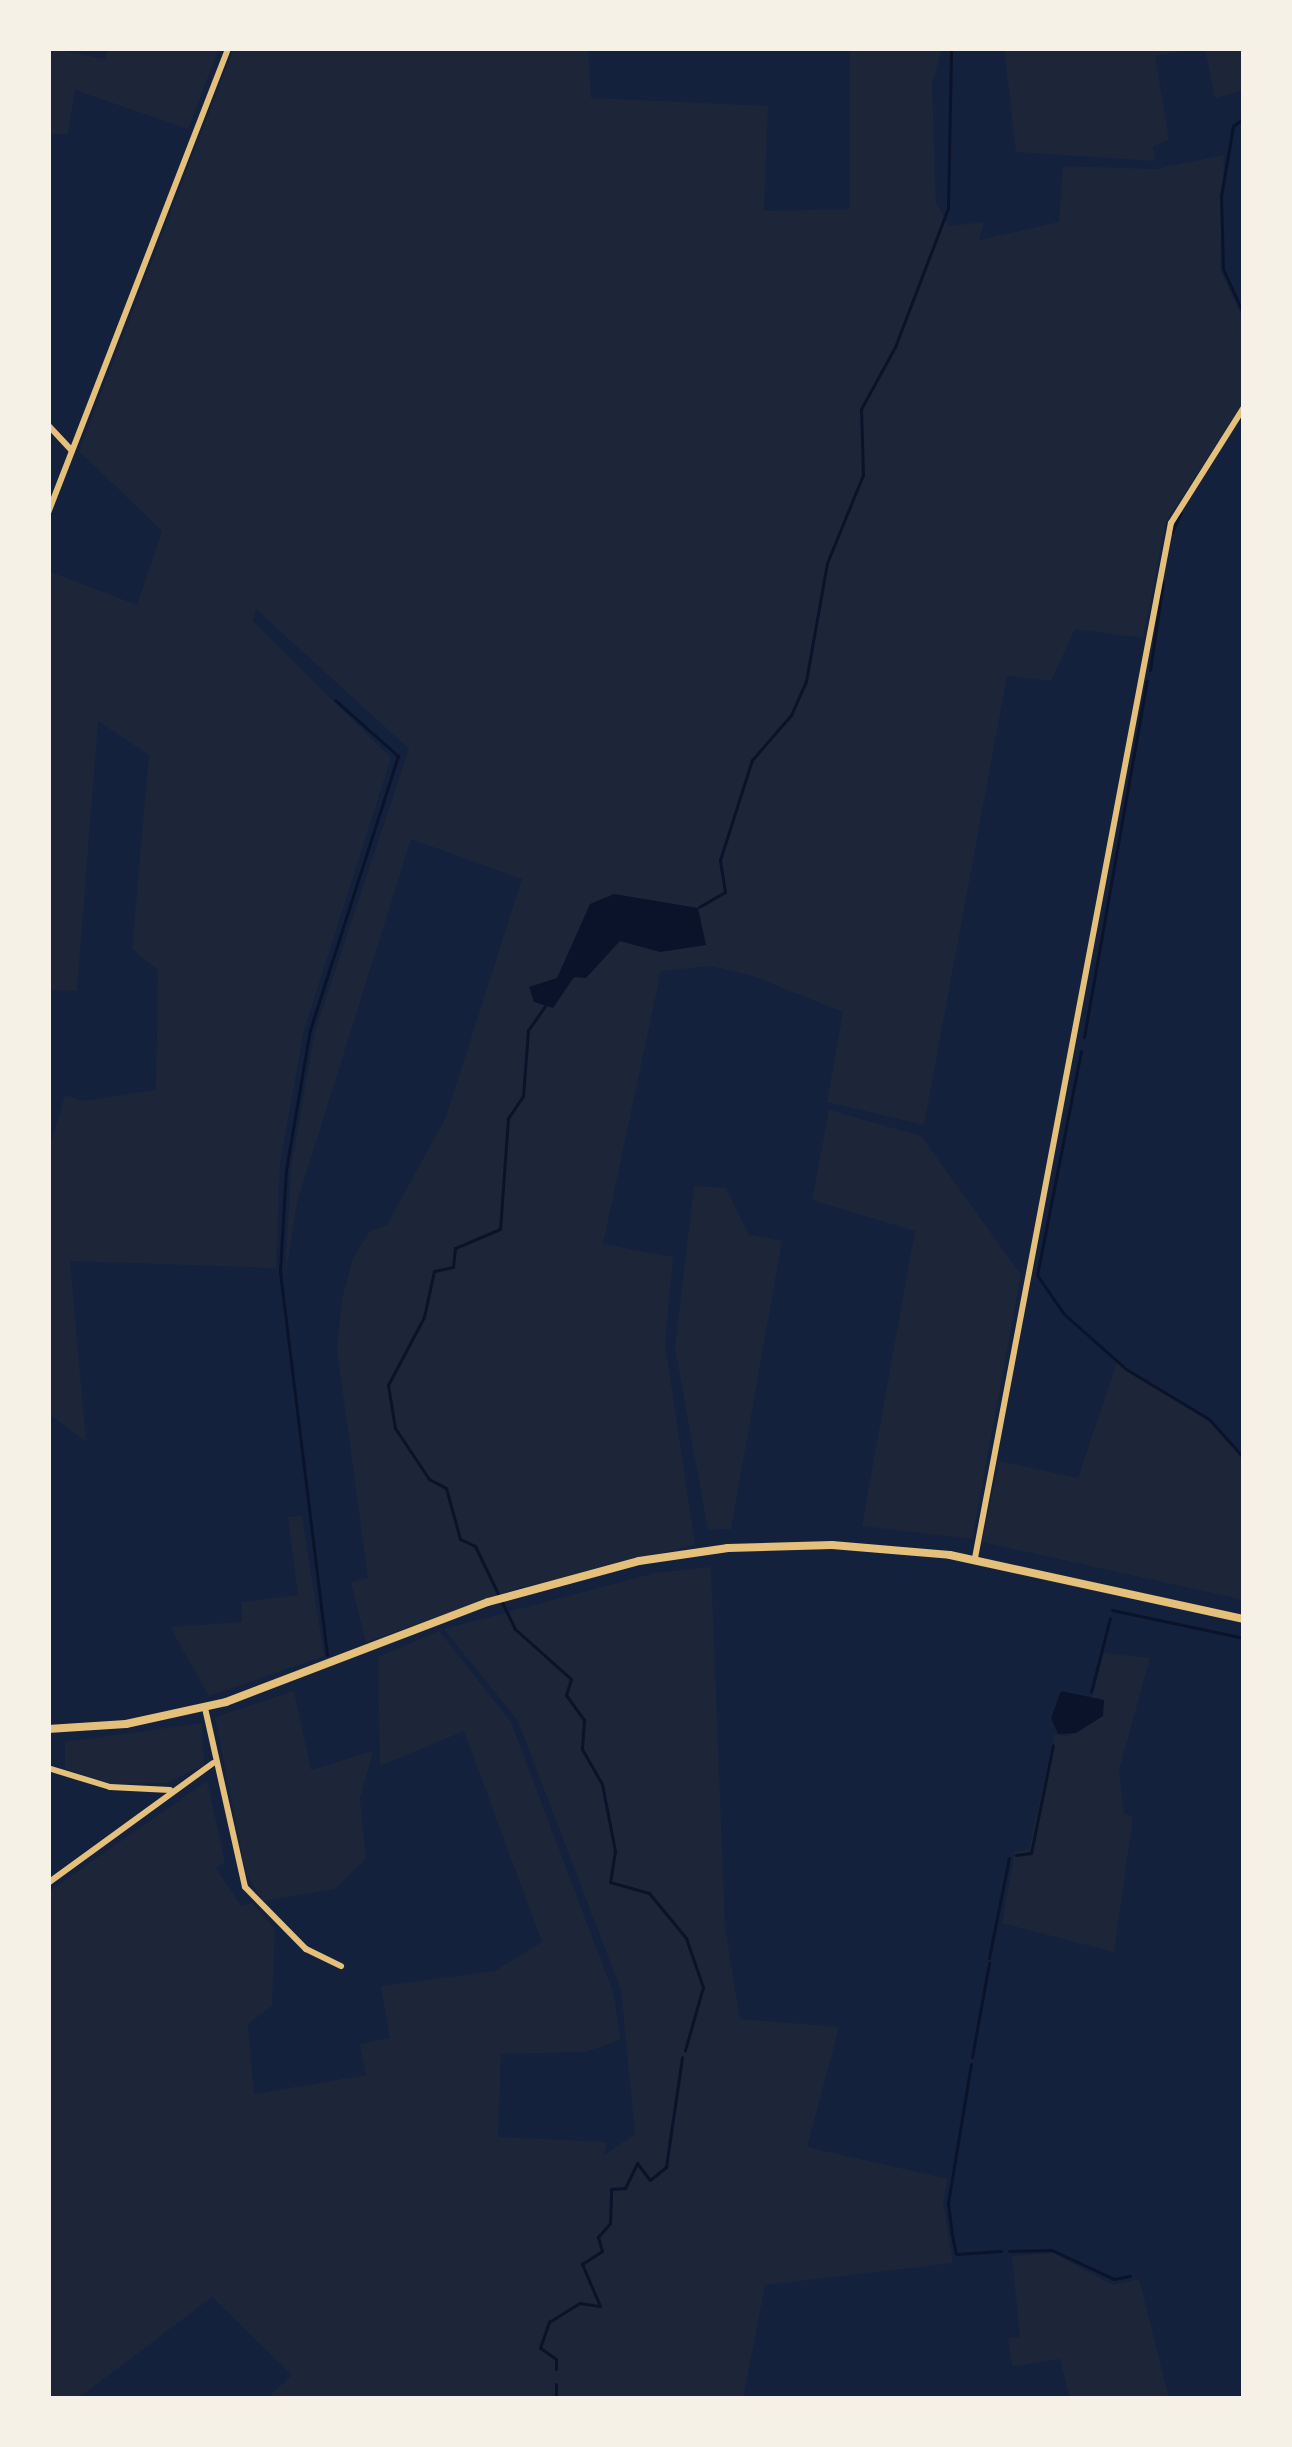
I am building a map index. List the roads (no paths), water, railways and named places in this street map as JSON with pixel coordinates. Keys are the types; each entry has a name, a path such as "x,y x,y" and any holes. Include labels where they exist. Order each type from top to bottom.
{"main road":[{"path":"48,1729 205,1708 504,1597 639,1561 728,1548 832,1545 975,1558 1244,1619"}],"street":[{"path":"48,513 228,48"},
{"path":"975,1558 1171,523 1244,407"},
{"path":"48,425 72,451"},
{"path":"205,1708 245,1887 306,1949 341,1966"},
{"path":"48,1883 170,1790 214,1763"},
{"path":"48,1768 110,1787 170,1790"}],"waterway":[{"path":"699,907 725,892 720,860 752,760 791,715 806,681 827,563 863,475 861,409 895,347 948,208 951,48"},
{"path":"1244,118 1233,126 1221,196 1223,269 1244,315"},
{"path":"1172,532 1181,513"},
{"path":"1150,670 1163,582"},
{"path":"1084,1037 1147,681"},
{"path":"327,1655 280,1270 286,1170 310,1030 398,756 335,700"},
{"path":"545,1006 528,1030 523,1096 508,1118 500,1229 455,1248 453,1267 434,1271 424,1317 388,1385 395,1428 429,1479 446,1488 460,1539 475,1546 515,1629 571,1679 566,1695 584,1720 582,1749 602,1784 615,1851 610,1882 649,1893 686,1938 703,1987 685,2050"},
{"path":"1081,1051 1037,1275 1064,1314 1126,1369 1209,1419 1244,1458"},
{"path":"1112,1610 1244,1638"},
{"path":"1091,1692 1110,1618"},
{"path":"1016,1855 1031,1853 1053,1745"},
{"path":"989,1958 1009,1858"},
{"path":"972,2057 989,1963"},
{"path":"556,2369 556,2359 540,2348 549,2322 580,2303 600,2306 582,2264 602,2251 598,2237 610,2223 611,2189 625,2188 637,2163 650,2180 666,2167 682,2057"},
{"path":"971,2064 948,2203 952,2235 956,2254 1001,2251"},
{"path":"1009,2251 1052,2250 1114,2279 1130,2276"},
{"path":"556,2384 556,2399"}]}
